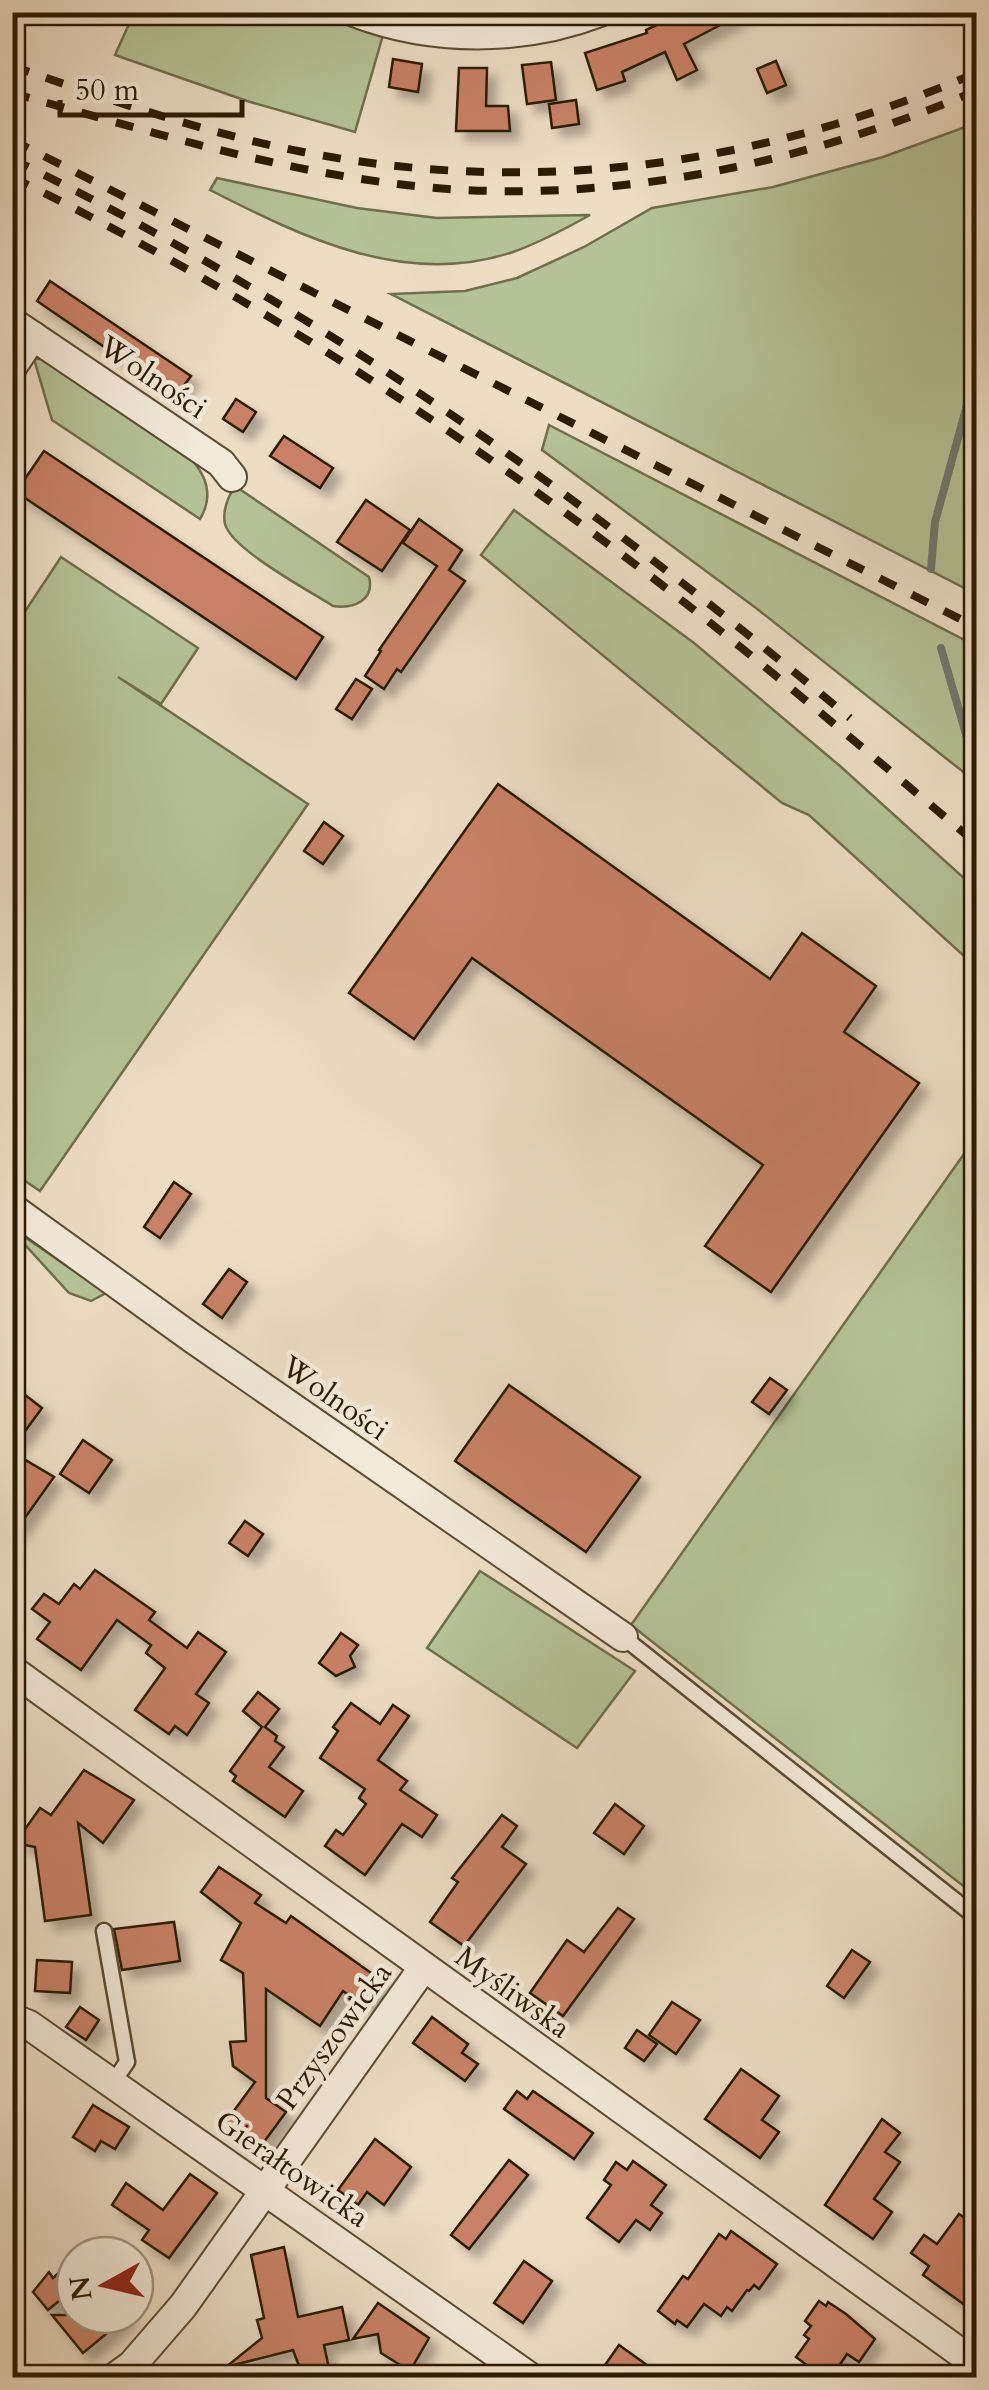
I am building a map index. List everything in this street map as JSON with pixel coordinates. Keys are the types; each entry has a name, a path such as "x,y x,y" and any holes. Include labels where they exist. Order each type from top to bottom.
{"street":[{"path":"354,12 412,28 487,34 541,28 600,12"},
{"name":"Wolności","path":"12,367 23,329 221,463 232,477"},
{"name":"Wolności","path":"12,1208 208,1350 624,1637"},
{"name":"Myśliwska","path":"12,1670 976,2364"},
{"name":"Przyszowicka","path":"114,2378 132,2364 183,2306 423,1968"},
{"name":"Gierałtowicka","path":"12,2018 28,2025 531,2378"}],"lane":[{"path":"624,1637 976,1916"},
{"path":"104,1931 128,2062 112,2084"}],"green space":[{"path":"134,13 320,13 383,35 355,132 247,101 115,55"},
{"path":"976,123 976,594 391,294 465,291 517,278 584,247 652,208 773,187 883,157"},
{"path":"217,178 357,208 437,218 590,215 523,248 473,262 395,261 319,240 282,225 210,190"},
{"path":"34,359 42,359 190,458 207,487 207,502 200,519 52,420"},
{"path":"549,425 976,646 976,782 756,608 542,450"},
{"path":"235,486 369,577 366,597 348,606 333,606 242,546 224,519"},
{"path":"514,510 694,643 840,766 976,889 976,967 809,815 782,803 481,555"},
{"path":"61,557 198,648 161,704 118,677 308,804 40,1191 12,1172 12,606 24,613"},
{"path":"976,1137 976,1896 631,1625"},
{"path":"19,1233 106,1293 91,1301 69,1293 17,1236"},
{"path":"480,1571 635,1671 577,1748 427,1648"}],"building":[{"path":"684,12 745,12 684,44 697,70 677,80 665,52 622,72 625,81 597,90 585,53 647,33 646,30"},
{"path":"393,59 422,64 418,92 389,87"},
{"path":"776,61 786,85 767,93 757,69"},
{"path":"551,62 556,100 527,104 522,65"},
{"path":"459,68 487,68 486,106 508,106 510,131 456,131"},
{"path":"576,100 579,124 552,128 549,104"},
{"path":"50,281 191,376 176,396 37,301"},
{"path":"236,399 256,412 243,432 223,419"},
{"path":"284,436 333,468 320,488 270,456"},
{"path":"44,451 323,637 296,679 16,492"},
{"path":"366,500 410,530 382,571 337,542"},
{"path":"419,519 462,550 449,570 465,581 401,672 397,669 384,689 365,676 437,566 403,543"},
{"path":"356,679 372,689 352,719 336,709"},
{"path":"498,784 770,979 802,933 876,986 844,1032 919,1083 771,1292 705,1246 763,1165 472,958 414,1039 349,993"},
{"path":"324,822 343,836 323,864 304,851"},
{"path":"174,1182 191,1194 160,1238 144,1227"},
{"path":"229,1269 247,1282 222,1318 203,1304"},
{"path":"770,1378 787,1390 769,1414 752,1402"},
{"path":"12,1385 42,1408 12,1449"},
{"path":"509,1385 640,1477 586,1552 455,1461"},
{"path":"83,1440 112,1460 89,1493 60,1474"},
{"path":"12,1452 54,1477 12,1536"},
{"path":"245,1521 263,1534 248,1556 229,1543"},
{"path":"95,1570 155,1612 149,1620 187,1648 198,1632 226,1652 196,1694 209,1703 187,1735 175,1726 169,1734 135,1710 165,1668 146,1653 151,1645 117,1620 81,1670 37,1639 50,1622 32,1609 44,1594 59,1604 74,1584 80,1589"},
{"path":"341,1633 358,1645 350,1656 355,1667 336,1676 319,1663"},
{"path":"258,1692 279,1709 265,1727 284,1747 269,1767 303,1791 285,1817 233,1781 236,1776 230,1771 262,1727 243,1711"},
{"path":"351,1703 380,1724 393,1705 409,1716 378,1760 407,1781 400,1790 437,1815 422,1837 402,1824 365,1875 325,1846 336,1830 343,1835 366,1804 359,1798 365,1789 320,1758 338,1731 333,1727"},
{"path":"84,1770 134,1800 103,1843 78,1823 91,1915 45,1921 35,1847 20,1844 23,1832 40,1808 51,1815"},
{"path":"615,1804 644,1826 624,1854 594,1833"},
{"path":"502,1815 517,1826 502,1847 526,1864 464,1946 430,1922 458,1882 452,1878"},
{"path":"219,1867 261,1895 255,1903 286,1923 291,1916 381,1980 364,2006 343,1991 320,2026 266,1989 266,2098 286,2112 261,2146 225,2123 255,2082 233,2066 230,2042 246,2041 243,1973 221,1960 241,1923 201,1892"},
{"path":"618,1908 634,1919 563,2016 530,1993 567,1940 584,1952"},
{"path":"174,1922 180,1961 122,1970 114,1929"},
{"path":"852,1950 870,1962 844,1998 827,1986"},
{"path":"37,1960 72,1962 70,1993 35,1991"},
{"path":"672,2002 700,2020 676,2054 649,2035"},
{"path":"80,2007 99,2020 86,2040 66,2027"},
{"path":"432,2017 468,2044 462,2053 478,2064 465,2081 413,2043"},
{"path":"637,2030 657,2044 644,2061 625,2048"},
{"path":"741,2069 779,2096 762,2120 779,2132 760,2158 705,2119"},
{"path":"517,2091 527,2099 533,2091 593,2133 574,2159 504,2109"},
{"path":"93,2105 129,2127 115,2149 101,2141 95,2151 73,2137"},
{"path":"882,2119 900,2133 885,2152 900,2162 874,2199 892,2212 873,2239 825,2205"},
{"path":"375,2139 411,2167 384,2205 367,2192 358,2205 338,2190"},
{"path":"509,2160 528,2175 469,2249 451,2235"},
{"path":"633,2161 666,2185 651,2205 662,2213 650,2230 636,2220 619,2242 587,2218 611,2185 604,2180 616,2162 627,2170"},
{"path":"190,2174 217,2193 169,2258 155,2249 155,2235 146,2235 149,2230 112,2205 126,2183 163,2210"},
{"path":"959,2214 976,2226 976,2313 923,2275 929,2266 911,2253 924,2235 937,2244"},
{"path":"731,2231 777,2264 759,2289 754,2285 747,2290 732,2311 727,2307 721,2316 704,2304 687,2327 677,2320 675,2324 658,2311 683,2276 688,2279 719,2234 726,2239"},
{"path":"284,2247 298,2317 342,2307 349,2340 324,2345 331,2378 312,2378 311,2372 302,2374 293,2350 226,2367 262,2338 257,2320 264,2318 251,2255"},
{"path":"524,2261 552,2281 523,2323 494,2303"},
{"path":"49,2272 55,2304 48,2310 33,2292"},
{"path":"819,2301 826,2306 828,2302 846,2314 875,2339 859,2362 847,2354 831,2378 800,2378 808,2366 796,2357 809,2339 804,2335 811,2326 805,2321"},
{"path":"378,2303 429,2338 410,2371 381,2353 378,2334 353,2339"},
{"path":"68,2335 105,2335 83,2353"},
{"path":"619,2345 665,2378 596,2378"}],"waterway":[{"path":"931,569 935,522 976,372"},
{"path":"941,648 976,769"}],"railway":[{"path":"12,66 156,114 266,144 390,165 476,172 562,171 646,164 729,151 812,131 976,73"},
{"path":"12,93 196,144 335,175 458,190 534,191 610,187 760,162 833,142 976,91"},
{"path":"12,140 976,627"},
{"path":"12,159 237,279 448,413 651,559 850,718"},
{"path":"12,177 250,306 478,451 714,626 976,843"}]}
